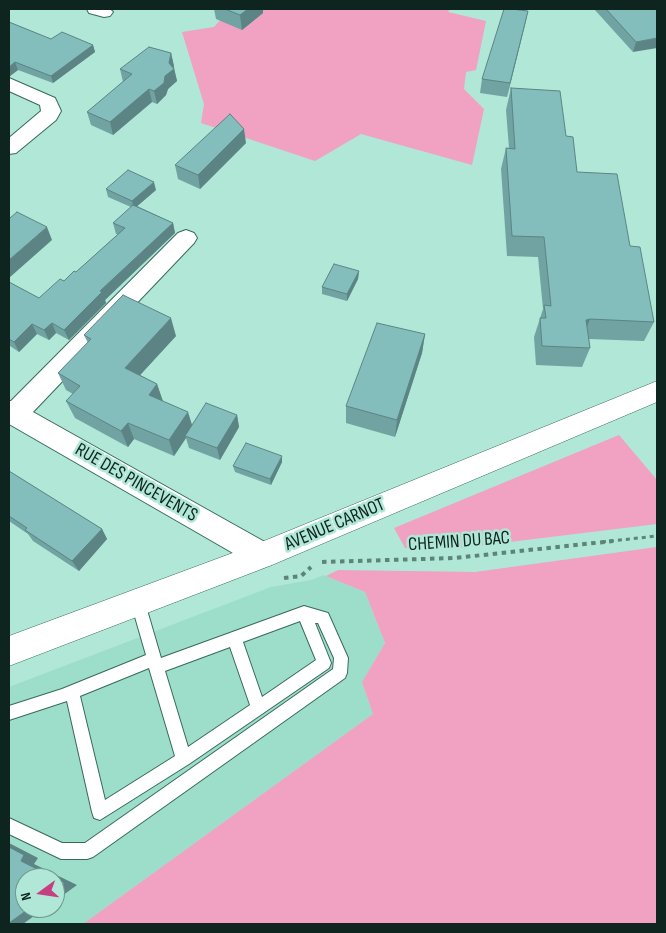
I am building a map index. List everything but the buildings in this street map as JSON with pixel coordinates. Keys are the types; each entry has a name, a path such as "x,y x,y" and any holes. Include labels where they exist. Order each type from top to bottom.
{"main road":[{"name":"AVENUE CARNOT","path":"9,651 262,555 657,391"}],"street":[{"path":"9,84 44,99 51,107 49,116 9,148"},
{"path":"12,413 186,238"},
{"name":"RUE DES PINCEVENTS","path":"12,413 262,555"}],"lane":[{"path":"138,602 184,759"},
{"path":"72,691 100,812 184,759 324,662 304,613"},
{"path":"9,713 304,613 323,618 341,658 340,673 87,851 60,851 9,826"},
{"path":"234,638 258,708"}],"path":[{"name":"CHEMIN DU BAC","path":"316,562 455,558 657,536"}],"shaded area":[{"path":"230,9 450,9 448,12 486,21 476,70 466,72 464,89 484,109 472,165 361,134 315,161 201,123 204,104 182,32 214,27"},
{"path":"619,435 657,480 657,524 452,549 405,548 394,528"},
{"path":"657,547 657,924 83,924 373,714 362,682 385,643 365,592 326,576 338,570 475,572"},
{"path":"324,575 365,592 385,643 362,682 373,714 83,924 9,924 9,687 271,587 311,580"}]}
